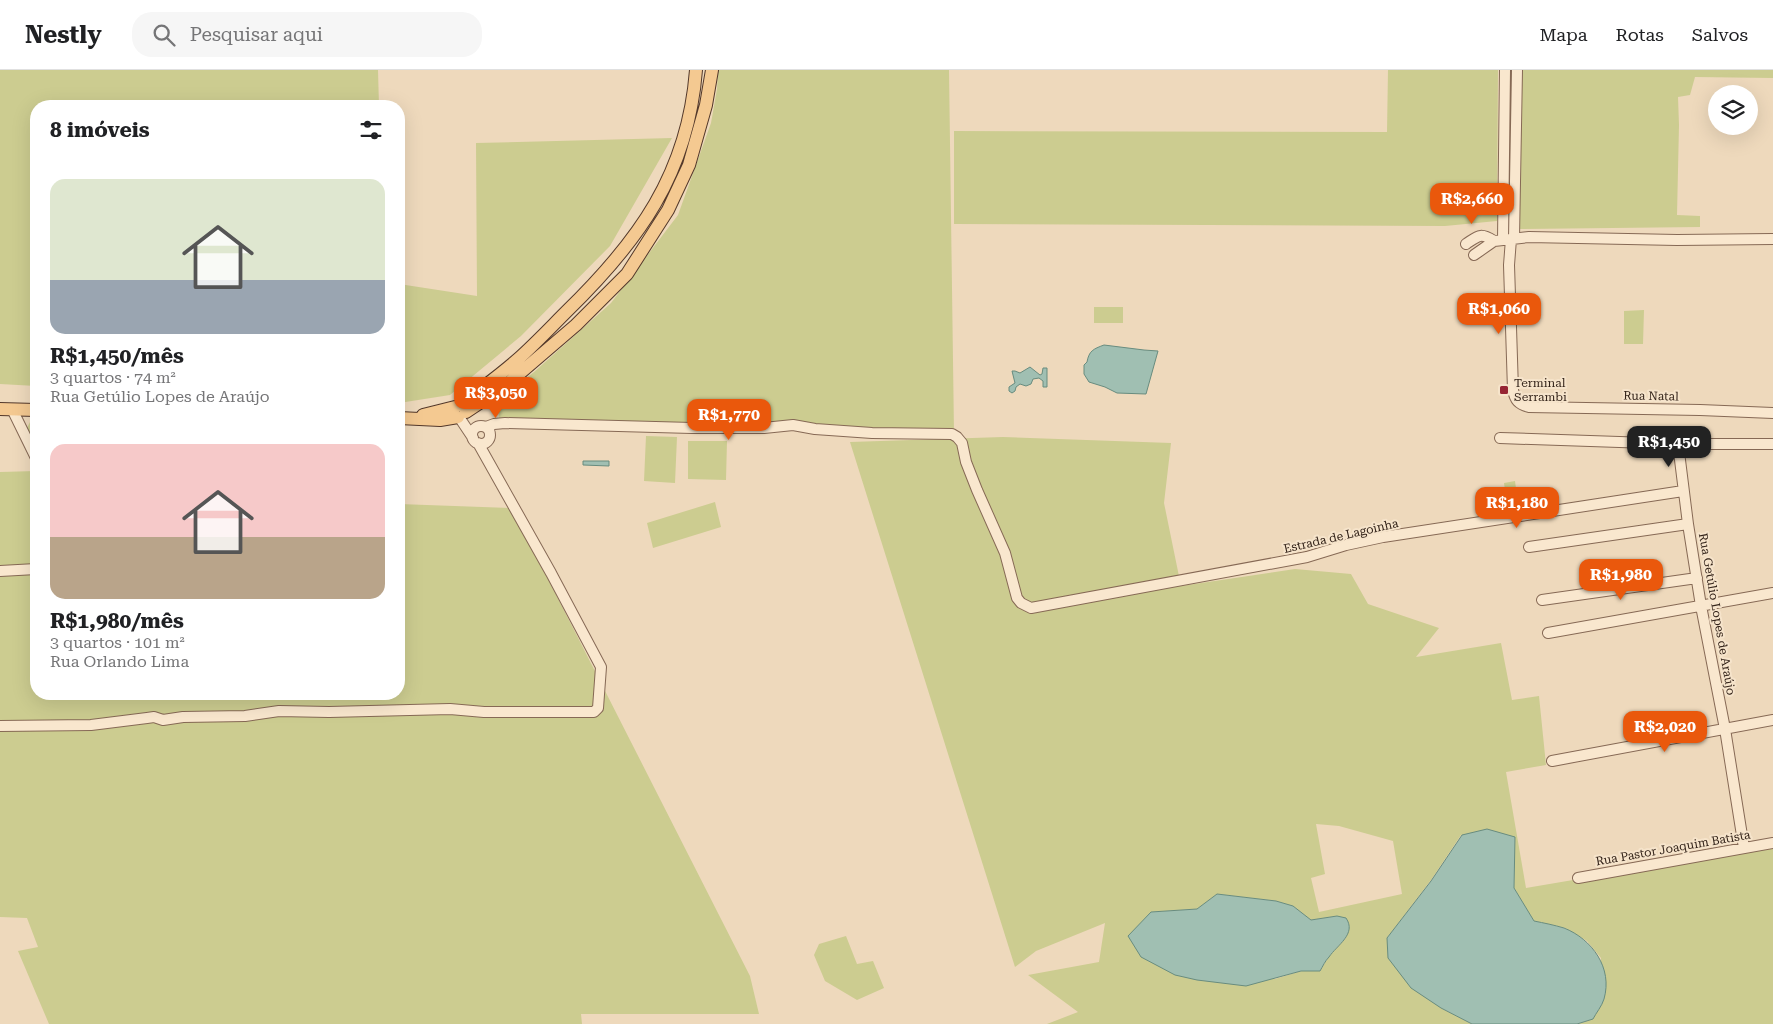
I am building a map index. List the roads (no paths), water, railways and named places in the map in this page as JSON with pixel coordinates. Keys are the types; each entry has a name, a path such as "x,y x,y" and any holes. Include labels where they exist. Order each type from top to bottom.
{"main road":[{"path":"695,78 703,80 711,74"},
{"path":"405,418 461,412 505,386 576,325 626,274 668,210 689,165 697,140 711,74"},
{"path":"695,78 701,87 708,91"},
{"path":"461,412 581,298 631,242 664,188 679,154 686,131 695,78"},
{"path":"6,409 30,410"}],"street":[{"path":"1499,316 1511,316 1506,239 1505,70"},
{"path":"1506,239 1516,70"},
{"path":"1466,244 1481,235 1506,239 1566,237 1677,240 1773,239"},
{"path":"1474,255 1506,239"},
{"name":"Rua Natal","path":"1511,316 1514,395 1520,404 1528,407 1690,409 1773,413"},
{"path":"6,409 30,448"},
{"path":"461,412 490,433 485,443 475,441"},
{"path":"0,726 84,726 154,717 163,720 245,716 279,711 330,712 450,708 484,712 535,711 588,714 594,712 598,708 601,666 551,573 475,441 461,412"},
{"name":"Estrada de Lagoinha","path":"482,426 505,424 764,428 793,425 815,429 872,433 952,434 962,443 966,462 1005,552 1017,598 1027,607 1035,608 1308,557 1346,545 1383,537 1683,491"},
{"path":"475,441 473,431 482,426"},
{"path":"1500,438 1678,444 1773,444"},
{"name":"Rua Getúlio Lopes de Araújo","path":"1678,444 1683,491 1701,606 1725,729 1744,848"},
{"path":"1529,547 1688,524"},
{"path":"0,571 30,569"},
{"path":"1542,600 1697,578"},
{"path":"1548,633 1773,593"},
{"path":"1552,761 1773,720"},
{"name":"Rua Pastor Joaquim Batista","path":"1578,878 1773,843"}],"place":[{"name":"Terminal Serrambi","path":"1504,390"}]}
